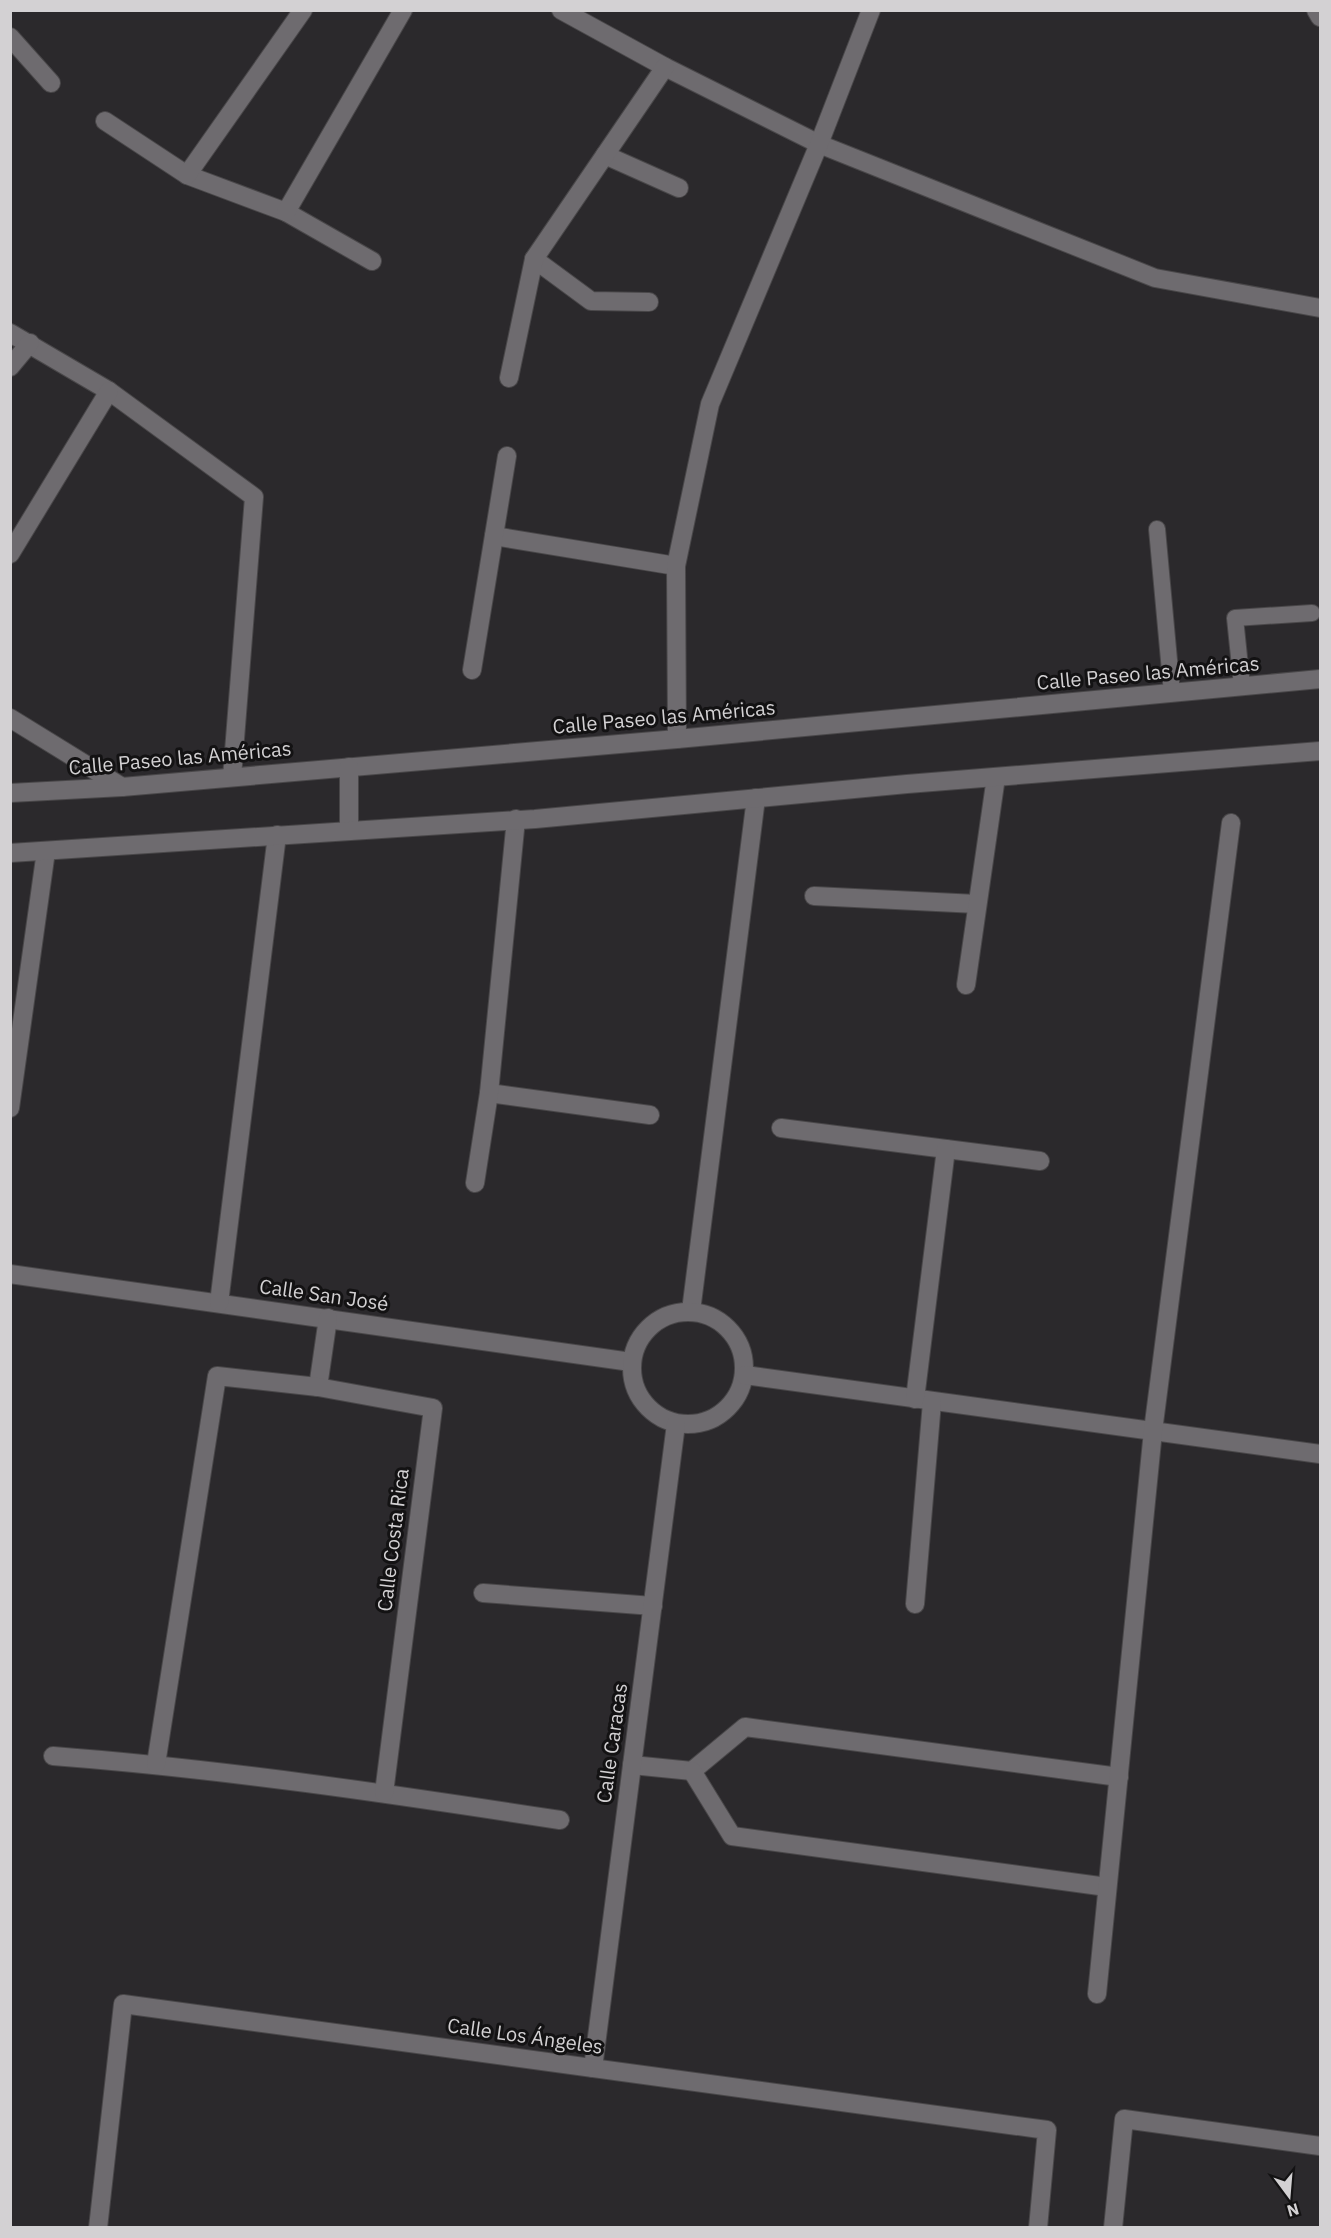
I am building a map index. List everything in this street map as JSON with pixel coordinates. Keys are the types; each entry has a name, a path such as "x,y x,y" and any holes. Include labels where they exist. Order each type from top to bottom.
{"street":[{"path":"186,176 303,10"},
{"path":"286,212 403,10"},
{"path":"561,10 665,67 819,144 1155,278 1320,308"},
{"path":"677,739 676,566 710,405 819,144 871,10"},
{"path":"10,37 51,83"},
{"path":"509,378 534,259 665,67"},
{"path":"105,121 186,176 286,212 372,261"},
{"path":"605,155 679,188"},
{"path":"534,259 591,301 649,302"},
{"path":"10,333 109,390 254,497 232,777"},
{"path":"10,367 30,343"},
{"path":"10,554 109,390"},
{"path":"472,670 507,456"},
{"path":"494,536 676,566"},
{"name":"Calle Paseo las Américas","path":"10,793 122,787 677,739 1320,679"},
{"path":"10,718 122,787"},
{"path":"10,853 516,819 1320,751"},
{"path":"349,767 349,831"},
{"path":"966,985 996,777"},
{"path":"691,1311 756,798"},
{"path":"475,1183 489,1093 516,819"},
{"path":"1097,1994 1153,1431 1231,823"},
{"path":"219,1303 278,835"},
{"path":"10,1108 46,851"},
{"path":"814,896 977,904"},
{"path":"489,1093 650,1115"},
{"path":"782,1128 1040,1161"},
{"path":"915,1604 923,1401 945,1149"},
{"name":"Calle San José","path":"10,1274 631,1362"},
{"path":"691,1311 721,1321 740,1345 744,1375 733,1404 707,1422 676,1424 651,1412 635,1390 631,1362 641,1336 663,1317 691,1311"},
{"path":"318,1388 328,1318"},
{"path":"744,1375 1320,1454"},
{"name":"Calle Costa Rica","path":"156,1764 217,1376 318,1388 433,1408 384,1793"},
{"name":"Calle Caracas","path":"593,2068 676,1424"},
{"path":"483,1593 653,1606"},
{"path":"632,1765 692,1771 745,1727 1119,1777"},
{"path":"52,1756 156,1764 384,1793 560,1820"},
{"path":"692,1771 732,1836 1107,1887"},
{"name":"Calle Los Ángeles","path":"98,2228 123,2004 1047,2130 1038,2228"},
{"path":"1113,2228 1124,2119 1320,2146"}],"lane":[{"path":"1157,529 1172,693"},
{"path":"1242,686 1235,618 1312,613"}]}
